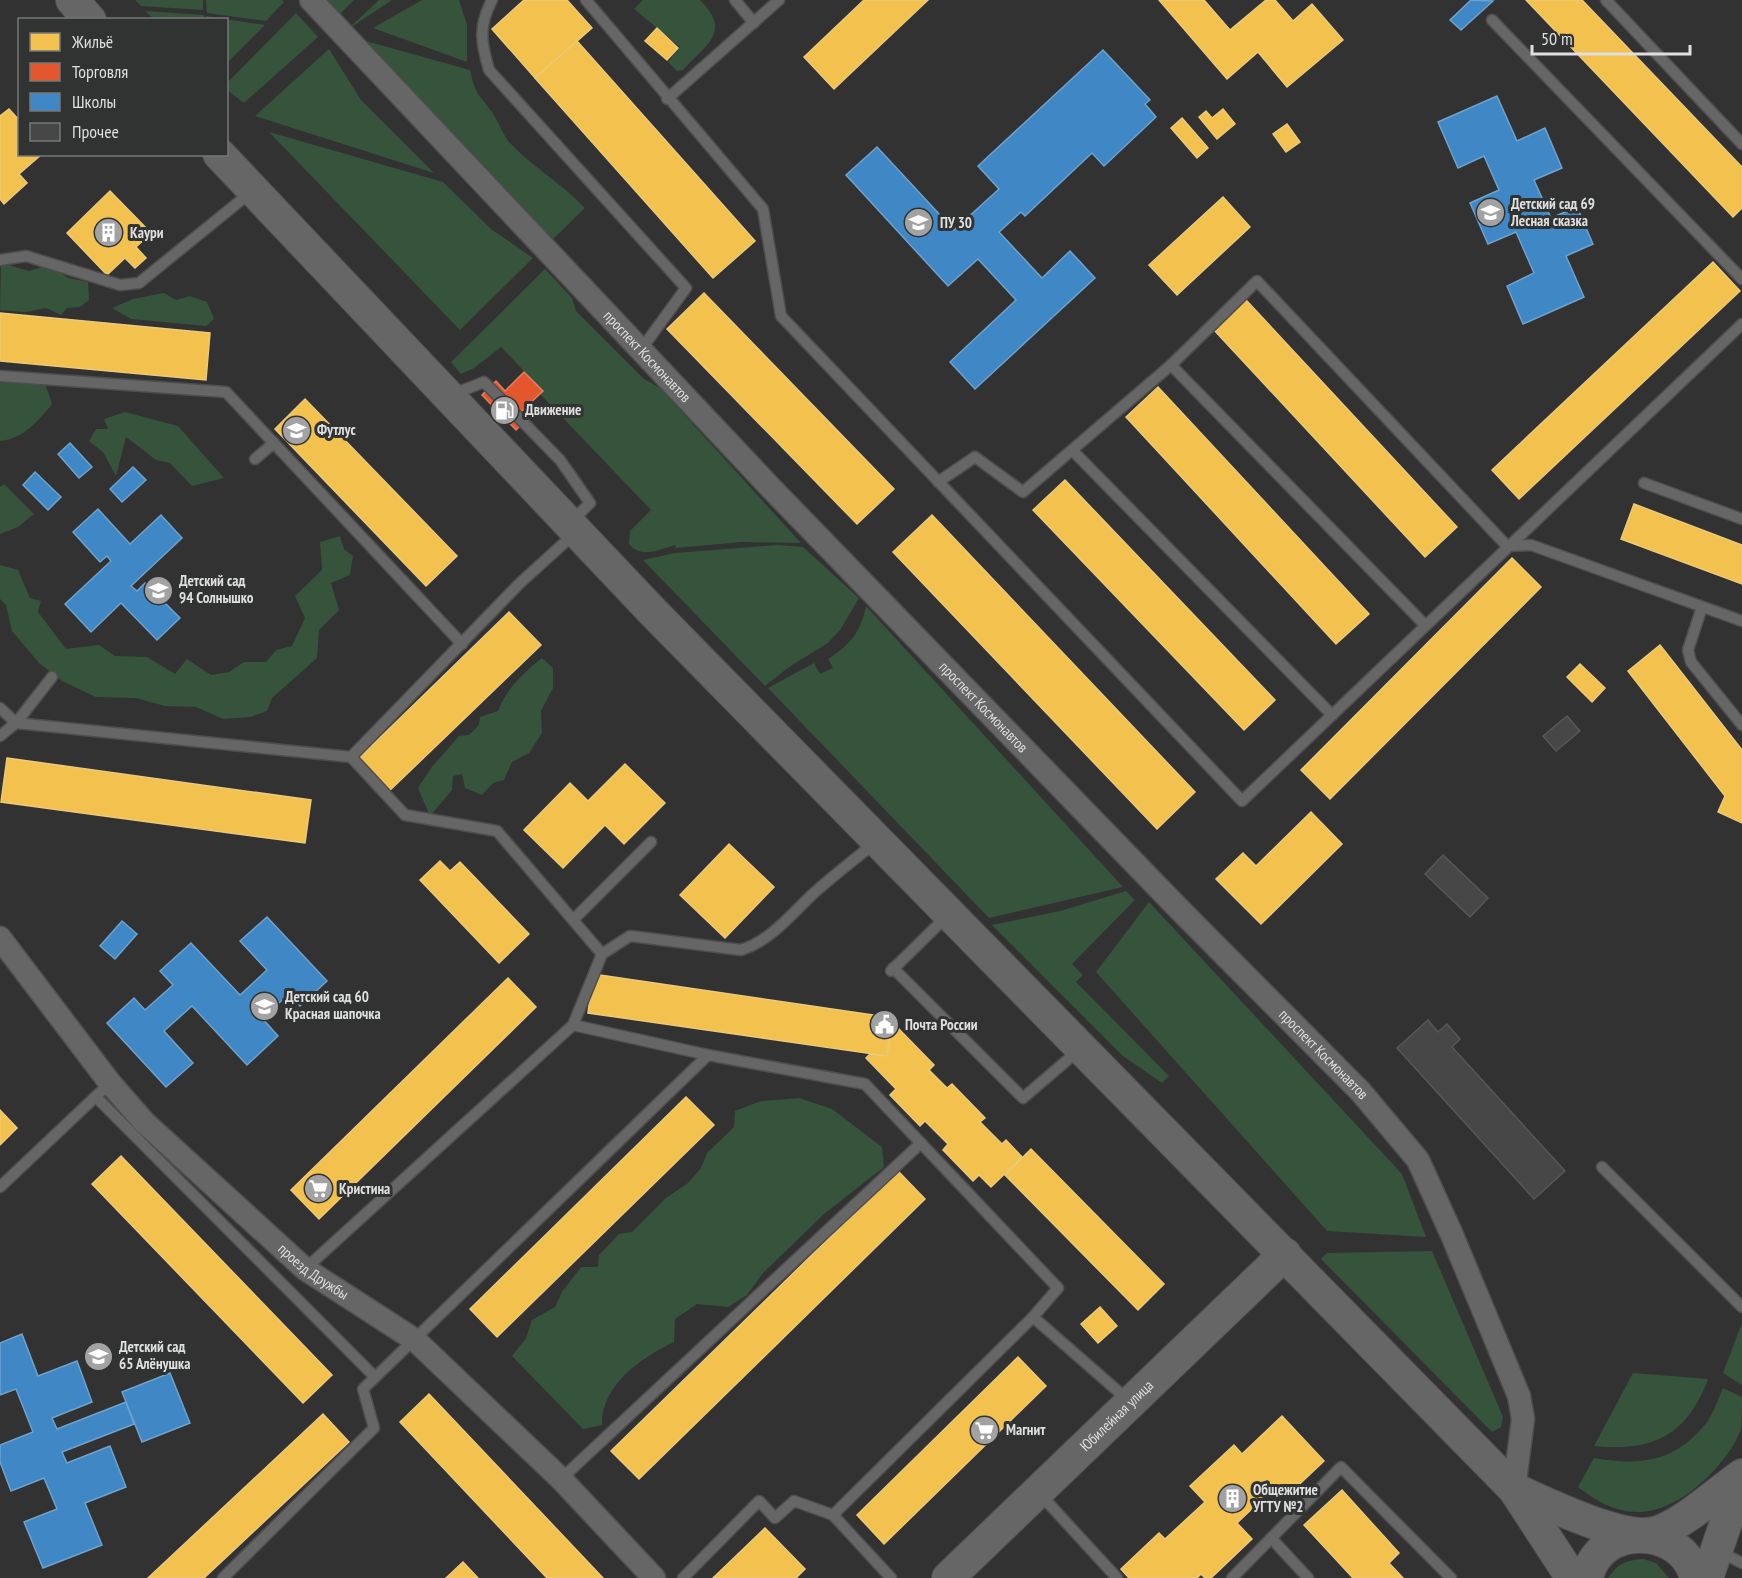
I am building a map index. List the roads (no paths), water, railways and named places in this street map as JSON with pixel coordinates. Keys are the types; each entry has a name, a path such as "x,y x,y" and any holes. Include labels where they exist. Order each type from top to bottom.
{"main road":[{"path":"72,0 88,18"},
{"path":"221,156 573,528 1514,1489 1572,1578"},
{"name":"Юбилейная улица","path":"948,1578 1285,1254"},
{"path":"1587,1578 1598,1555 1613,1542 1658,1532 1674,1524 1742,1475"},
{"path":"1722,1564 1742,1475"},
{"path":"1514,1489 1576,1516 1639,1536 1650,1536 1669,1542 1684,1554 1696,1578"}],"street":[{"name":"проспект Космонавтов","path":"311,0 640,351 1173,903 1360,1091 1418,1160 1519,1396 1523,1419 1514,1489"},
{"name":"проезд Дружбы","path":"0,938 103,1090 144,1122 305,1269 415,1340 561,1479 654,1578"}],"lane":[{"path":"492,0 482,20 482,46 489,70 686,288 640,351"},
{"path":"586,0 667,99 763,210 781,316 1242,801 1742,324"},
{"path":"735,0 754,23"},
{"path":"667,99 780,0"},
{"path":"1606,0 1742,144"},
{"path":"1492,20 1742,279"},
{"path":"0,260 26,256 120,285 139,283 253,190"},
{"path":"938,482 975,457 1023,492 1171,365 1257,281 1507,546 1531,545 1742,621"},
{"path":"1171,365 1425,625"},
{"path":"0,376 226,392 462,644"},
{"path":"255,459 274,443"},
{"path":"1073,451 1332,715"},
{"path":"1644,483 1742,519"},
{"path":"351,757 573,528"},
{"path":"1702,607 1688,650 1691,662 1742,725"},
{"path":"0,736 16,723 52,677"},
{"path":"0,708 16,723 351,757 405,815 497,831 602,954"},
{"path":"305,1269 573,1025 602,954 630,936 741,950 755,946 766,939 816,891 878,840"},
{"path":"573,920 651,842"},
{"path":"949,914 892,970 1023,1098 1082,1048"},
{"path":"573,1025 708,1055 865,1084 1058,1288 1034,1317 833,1515"},
{"path":"223,1578 374,1428 363,1389 708,1055"},
{"path":"0,1187 103,1090 375,1377"},
{"path":"561,1479 921,1143"},
{"path":"1602,1167 1742,1307"},
{"path":"1034,1317 1131,1403"},
{"path":"1232,1578 1341,1467 1451,1578"},
{"path":"1038,1492 1117,1578"},
{"path":"683,1578 759,1501 774,1518 794,1501 833,1515 891,1578"},
{"path":"1271,1538 1308,1578"}],"place":[{"name":"Детский сад 69 Лесная сказка","path":"1490,213"},
{"name":"ПУ 30","path":"919,223"},
{"name":"Каури","path":"109,233"},
{"name":"Движение","path":"504,410"},
{"name":"Футлус","path":"296,430"},
{"name":"Детский сад 94 Солнышко","path":"158,590"},
{"name":"Детский сад 60 Красная шапочка","path":"264,1006"},
{"name":"Почта России","path":"884,1025"},
{"name":"Кристина","path":"318,1189"},
{"name":"Детский сад 65 Алёнушка","path":"98,1356"},
{"name":"Магнит","path":"985,1430"},
{"name":"Общежитие УГТУ №2","path":"1232,1499"}]}
